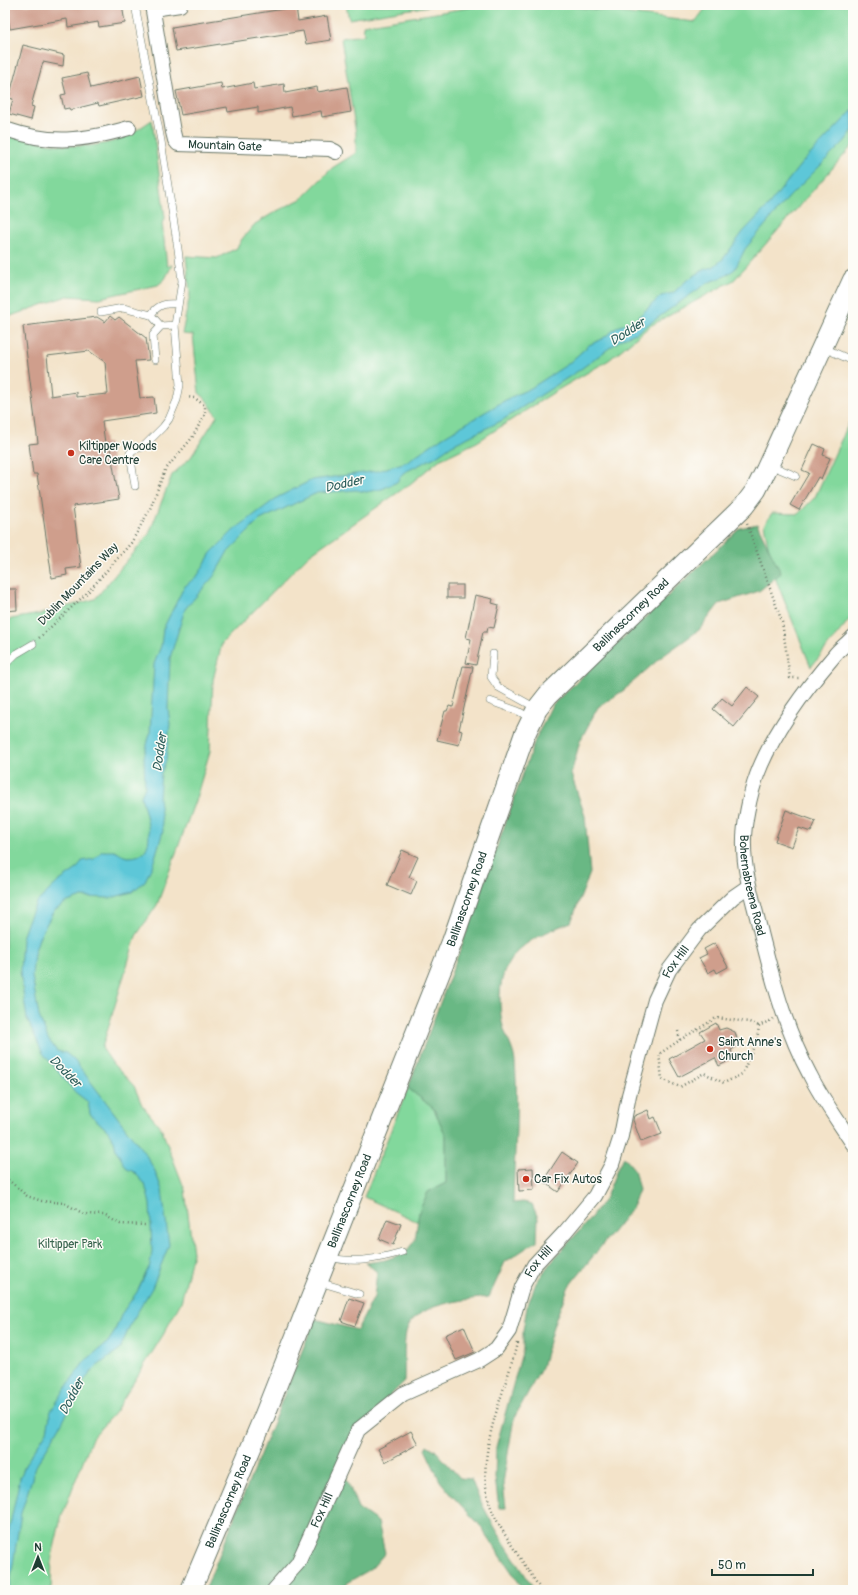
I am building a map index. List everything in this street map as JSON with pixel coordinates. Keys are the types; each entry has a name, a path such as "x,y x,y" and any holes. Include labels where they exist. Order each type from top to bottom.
{"main road":[{"name":"Ballinascorney Road","path":"191,1590 264,1417 452,942 534,714 554,689 737,513 756,490 853,280"}],"street":[{"path":"153,7 180,5"},
{"name":"Mountain Gate","path":"153,7 173,132 175,140 178,144 330,149 336,152"},
{"path":"5,129 42,138 70,140 105,135 129,128"},
{"name":"Bohernabreena Road","path":"853,637 835,654 816,678 778,732 756,776 750,801 744,845 749,886 764,947 785,1017 819,1100 853,1144"},
{"name":"Fox Hill","path":"274,1590 298,1563 358,1430 403,1394 479,1360 496,1350 509,1331 522,1287 534,1265 566,1232 595,1196 612,1164 621,1136 629,1095 656,1000 669,970 699,930 733,897 749,886"}],"lane":[{"path":"135,5 178,249 182,282 175,325 180,385 178,394 169,419 163,427 143,447 133,450 130,454 135,486"},
{"path":"151,315 155,308 166,303 178,304"},
{"path":"101,312 123,308 151,315 160,326"},
{"path":"155,360 153,335 160,326 175,325"},
{"path":"822,348 851,360"},
{"path":"769,464 796,476"},
{"path":"5,665 16,654 33,644"},
{"path":"493,654 491,677 498,687 534,714"},
{"path":"490,701 518,711 534,714"},
{"path":"327,1257 352,1261 384,1257 402,1252"},
{"path":"317,1282 359,1294"}],"path":[{"name":"Dublin Mountains Way","path":"33,644 88,592 131,543 150,508 166,470 192,438 205,414 204,406 200,401 178,394"},
{"path":"737,513 746,522 782,622 790,678 798,679 802,673"},
{"path":"5,697 7,706 5,713"},
{"path":"759,1026 757,1040 742,1074 724,1083 704,1073 680,1087 662,1079 659,1054 716,1018 749,1022 759,1026 774,1019 785,1017"},
{"path":"678,1031 680,1040"},
{"path":"5,1177 27,1196 42,1201 64,1202 84,1214 104,1215 120,1224 146,1225"},
{"path":"509,1331 518,1343 511,1371 487,1445 487,1495 494,1515 540,1590"}],"green space":[{"path":"346,5 436,5 349,19"},
{"name":"Kiltipper Park","path":"485,5 559,5 695,22 708,5 853,5 853,145 734,280 650,326 609,360 556,391 477,442 439,460 410,484 309,555 222,643 213,680 210,751 196,798 157,905 136,936 102,1048 113,1064 134,1086 142,1105 161,1128 185,1190 193,1253 181,1302 163,1335 115,1412 92,1438 61,1518 52,1557 51,1590 5,1590 5,620 40,614 95,599 149,534 172,475 191,457 217,416 205,398 199,393 193,335 182,334 190,294 186,256 217,258 237,248 242,239 255,224 301,199 332,168 356,153 356,134 341,38 364,35 363,25"},
{"path":"152,120 165,218 162,223 167,266 172,265 165,279 158,285 99,298 67,296 5,318 5,132 50,143 80,146 96,145 125,137"},
{"path":"853,302 853,323 845,320"},
{"path":"853,414 853,615 811,667 774,575 764,525 772,513 798,514 815,497"},
{"path":"757,524 781,573 759,591 719,604 699,630 660,658 624,690 598,707 580,741 571,774 585,816 590,873 571,922 538,936 515,954 507,965 502,979 500,996 502,1022 513,1051 515,1062 516,1115 513,1203 523,1202 532,1204 538,1218 537,1241 505,1262 489,1297 441,1305 429,1309 411,1322 405,1338 404,1382 389,1397 339,1460 358,1508 378,1522 385,1553 371,1569 348,1582 344,1590 205,1590 315,1319 357,1330 374,1297 377,1272 366,1263 385,1260 405,1253 415,1240 419,1212 428,1192 446,1183 446,1136 434,1109 408,1088 463,942 535,740 552,705 740,528"},
{"path":"408,1088 434,1109 446,1136 446,1183 428,1192 419,1212 418,1222 364,1197"},
{"path":"624,1157 634,1169 639,1190 632,1208 569,1286 554,1323 542,1367 514,1418 503,1483 506,1508 499,1508 495,1478 496,1447 523,1349 523,1330 527,1307 536,1283 551,1262 589,1220 606,1197 618,1167"},
{"path":"427,1445 435,1450 460,1478 471,1479 492,1522 535,1590 524,1590 478,1523 440,1481 425,1449"}],"water":[{"name":"Dodder","path":"853,110 853,130 845,141 789,197 745,249 735,269 725,276 707,283 636,333 623,338 578,371 501,421 452,445 435,457 403,473 397,482 382,489 366,492 356,490 317,493 260,520 227,553 214,576 185,609 170,658 168,708 170,724 166,761 161,773 159,798 163,831 153,864 145,881 132,892 111,898 82,897 65,903 53,912 39,938 34,954 32,976 39,1016 48,1039 57,1051 66,1053 75,1061 146,1155 155,1171 162,1190 169,1245 152,1288 131,1323 120,1349 96,1367 81,1384 75,1401 36,1466 21,1513 9,1590 5,1590 5,1548 20,1478 26,1463 47,1431 51,1411 71,1380 85,1361 108,1342 114,1333 122,1313 137,1292 150,1265 152,1251 150,1204 145,1184 134,1172 127,1169 116,1150 114,1141 108,1131 90,1114 88,1102 75,1092 42,1052 27,1019 20,971 22,938 36,903 58,882 77,869 82,861 94,859 102,851 114,851 129,857 139,855 145,850 149,833 141,796 145,787 144,757 150,733 154,664 161,646 163,629 184,587 198,575 211,553 234,530 278,497 312,480 377,471 406,462 443,437 509,398 531,388 568,364 589,345 602,339 618,327 635,320 661,296 673,293 686,281 705,269 713,267 723,259 743,232 768,206 801,164"}],"building":[{"path":"16,5 122,5 125,23 99,27 98,22 68,27 67,19 10,29 6,7"},
{"path":"296,7 298,21 327,16 331,40 306,44 303,31 176,51 172,27"},
{"path":"23,45 64,55 63,66 43,62 31,106 34,107 31,120 9,114 13,99 9,98"},
{"path":"87,73 91,88 140,76 144,96 99,106 98,103 70,110 69,108 64,109 61,95 66,94 62,78"},
{"path":"221,83 222,89 253,83 254,89 284,84 285,93 317,87 318,92 347,87 351,112 322,117 321,111 292,116 290,107 258,113 258,107 228,112 227,107 181,115 176,91"},
{"name":"Kiltipper Woods Care Centre","path":"110,316 115,320 119,317 146,338 149,360 135,361 140,398 154,397 156,413 102,421 105,443 109,443 119,499 73,506 81,567 66,569 67,575 52,578 37,474 33,474 29,444 38,443 23,326 97,317 105,322","holes":["89,351 105,362 108,394 76,397 76,392 51,396 47,356"]},
{"path":"814,444 825,449 823,455 830,458 821,479 818,477 799,510 790,505 809,473 802,470"},
{"path":"447,585 463,585 463,598 447,598"},
{"path":"5,589 16,589 17,610 5,611"},
{"path":"475,595 493,599 492,603 499,605 494,628 488,627 487,632 483,632 476,665 466,663 471,639 466,638"},
{"path":"463,666 473,667 459,730 462,731 459,745 437,740 445,711 447,711 449,706 453,707"},
{"path":"747,687 759,697 734,727 713,709 722,698 732,706"},
{"path":"786,810 816,821 811,832 799,828 792,847 775,841"},
{"path":"402,850 418,857 409,877 417,881 411,895 387,885"},
{"path":"715,943 728,967 717,973 715,969 708,973 699,958 707,954 704,949"},
{"name":"Saint Anne's Church","path":"716,1023 719,1030 726,1028 735,1032 737,1039 736,1047 731,1050 734,1058 719,1066 715,1058 679,1077 669,1059 705,1039 700,1032"},
{"path":"648,1110 651,1119 655,1117 662,1134 641,1142 633,1120 634,1116"},
{"path":"562,1152 578,1163 558,1192 543,1181"},
{"name":"Car Fix Autos","path":"533,1168 534,1190 519,1191 518,1169"},
{"path":"387,1219 401,1224 393,1245 379,1239"},
{"path":"349,1298 364,1303 355,1326 341,1321"},
{"path":"464,1326 475,1352 456,1360 445,1335"},
{"path":"411,1431 418,1444 385,1462 378,1449"}],"place":[{"name":"Kiltipper Woods Care Centre","path":"71,453"},
{"name":"Saint Anne's Church","path":"710,1049"},
{"name":"Car Fix Autos","path":"526,1179"}]}
